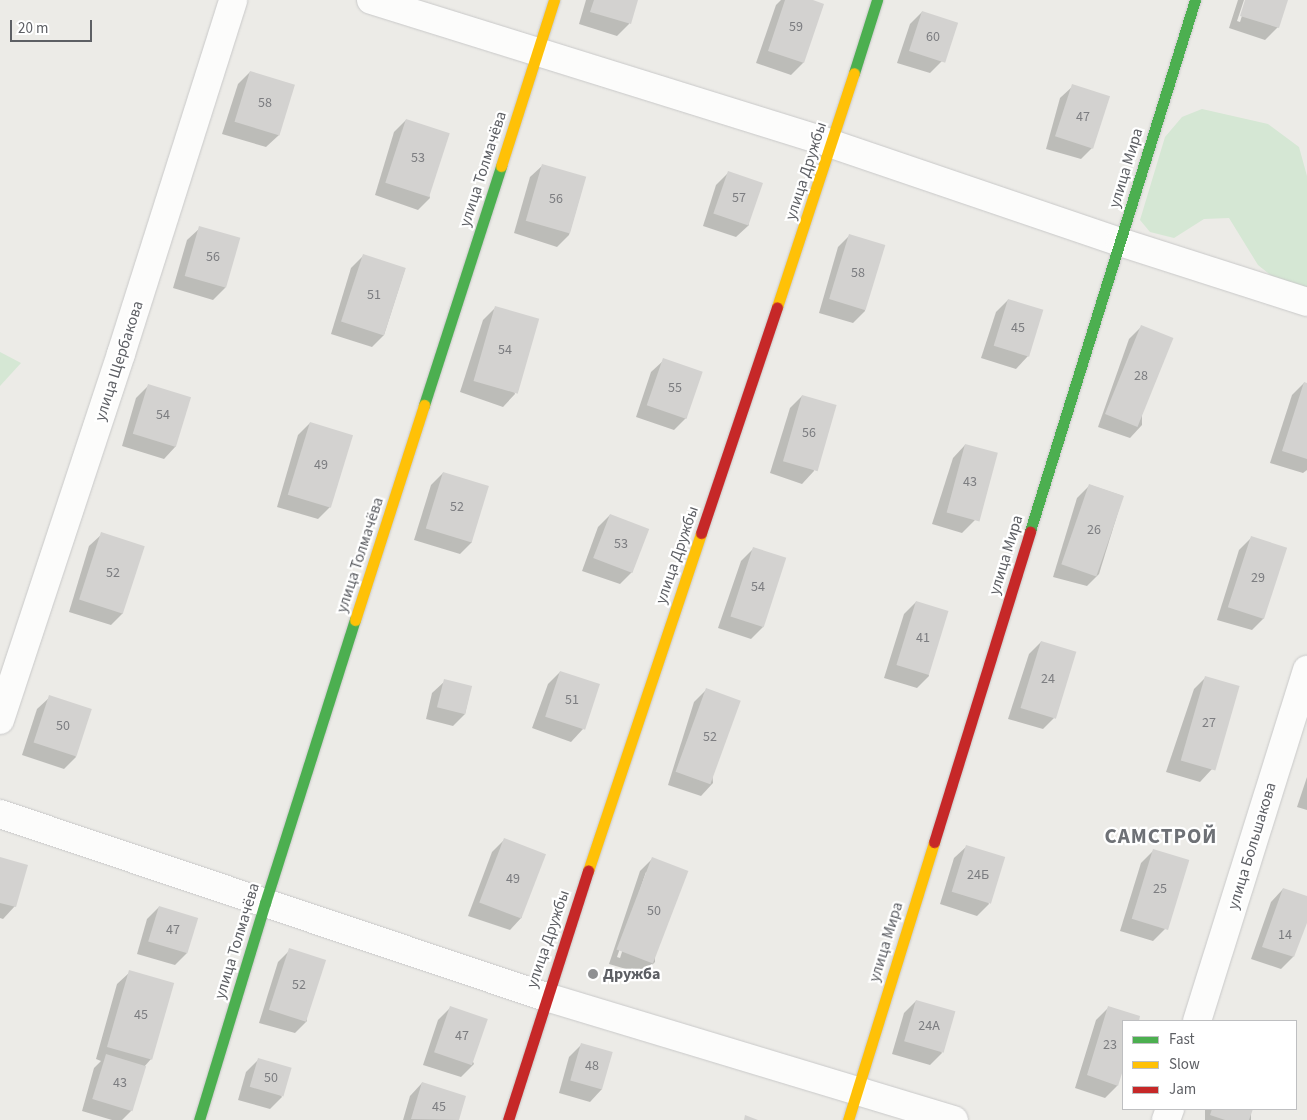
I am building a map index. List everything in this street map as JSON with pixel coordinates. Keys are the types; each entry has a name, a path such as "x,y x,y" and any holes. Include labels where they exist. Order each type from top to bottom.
{"street":[{"name":"улица Щербакова","path":"0,720 121,354 233,0"},
{"path":"371,0 832,144 1120,242 1307,302"},
{"name":"улица Толмачёва","path":"199,1120 265,903 554,0"},
{"name":"улица Дружбы","path":"508,1120 546,997 832,144 877,0"},
{"name":"улица Мира","path":"848,1120 1196,0"},
{"name":"улица Большакова","path":"1197,1020 1307,670"},
{"path":"0,814 546,997 954,1120"}],"green space":[{"path":"1202,109 1268,124 1299,147 1307,176 1307,290 1278,281 1258,265 1229,218 1204,219 1174,238 1150,232 1140,220 1165,137 1182,117"},
{"path":"0,352 21,363 0,386"}],"building":[{"path":"594,0 638,0 631,24 590,12"},
{"path":"785,0 813,0 824,4 804,63 768,51"},
{"path":"1245,0 1288,0 1279,28 1240,16"},
{"path":"922,11 958,23 945,63 909,51"},
{"path":"250,71 295,85 279,135 235,122"},
{"path":"1072,84 1110,96 1093,149 1055,136"},
{"path":"406,119 450,133 429,197 385,183"},
{"path":"542,164 586,177 570,233 526,221"},
{"path":"728,171 763,183 748,226 713,214"},
{"path":"199,226 240,238 226,288 185,276"},
{"path":"849,234 885,245 865,310 829,299"},
{"path":"363,254 406,268 384,335 341,322"},
{"path":"1008,299 1043,310 1029,357 994,346"},
{"path":"495,306 539,319 518,394 474,381"},
{"path":"1141,325 1173,338 1137,427 1105,414"},
{"path":"663,358 703,372 686,419 647,405"},
{"path":"1304,382 1307,383 1307,459 1282,451"},
{"path":"148,384 191,397 176,447 133,434"},
{"path":"802,395 837,405 818,471 783,461"},
{"path":"310,422 353,435 331,508 288,495"},
{"path":"965,444 998,453 979,521 947,513"},
{"path":"443,472 489,486 472,542 426,528"},
{"path":"1089,484 1124,496 1096,576 1061,564"},
{"path":"610,514 649,529 632,573 593,558"},
{"path":"101,532 145,546 123,614 79,600"},
{"path":"1251,536 1287,548 1264,619 1228,607"},
{"path":"753,547 786,558 764,627 730,616"},
{"path":"916,601 949,611 929,675 896,665"},
{"path":"1041,641 1076,652 1056,719 1021,708"},
{"path":"560,671 600,684 585,730 545,717"},
{"path":"1205,676 1240,686 1215,771 1181,761"},
{"path":"444,679 472,686 465,714 437,707"},
{"path":"706,688 741,701 710,784 676,772"},
{"path":"49,695 92,709 76,756 34,743"},
{"path":"504,838 546,854 521,919 479,902"},
{"path":"966,845 1005,857 991,904 952,892"},
{"path":"1153,849 1189,860 1168,930 1132,919"},
{"path":"0,857 28,865 16,907 0,903"},
{"path":"652,857 688,871 653,963 617,949"},
{"path":"1283,888 1307,896 1307,923 1294,957 1262,947"},
{"path":"159,906 198,918 187,953 148,941"},
{"path":"289,948 326,960 306,1022 269,1010"},
{"path":"129,970 174,983 152,1060 107,1047"},
{"path":"916,1000 955,1011 944,1053 904,1041"},
{"path":"450,1006 488,1019 472,1065 434,1052"},
{"path":"1108,1006 1140,1016 1139,1020 1122,1020 1122,1073 1118,1086 1087,1075"},
{"path":"581,1043 613,1052 602,1090 570,1080"},
{"path":"106,1054 146,1066 132,1111 92,1099"},
{"path":"258,1058 292,1068 283,1096 250,1087"},
{"path":"422,1082 466,1096 459,1120 411,1119"},
{"path":"1212,1110 1253,1110 1249,1120 1225,1120 1210,1115"},
{"path":"745,1115 758,1120 744,1120"}],"traffic: fast":[{"path":"854,73 877,0"},
{"path":"1030,531 1195,0"},
{"path":"424,405 501,166"},
{"path":"199,1120 265,903 355,620"}],"traffic: slow":[{"path":"501,166 554,0"},
{"path":"777,307 854,73"},
{"path":"355,620 424,405"},
{"path":"588,871 701,533"},
{"path":"848,1120 934,842"}],"traffic: jam":[{"path":"701,533 777,307"},
{"path":"934,842 1030,531"},
{"path":"508,1120 588,871"}],"place":[{"name":"Дружба","path":"593,974"}],"district":[{"name":"САМСТРОЙ","path":"1161,836"}]}
